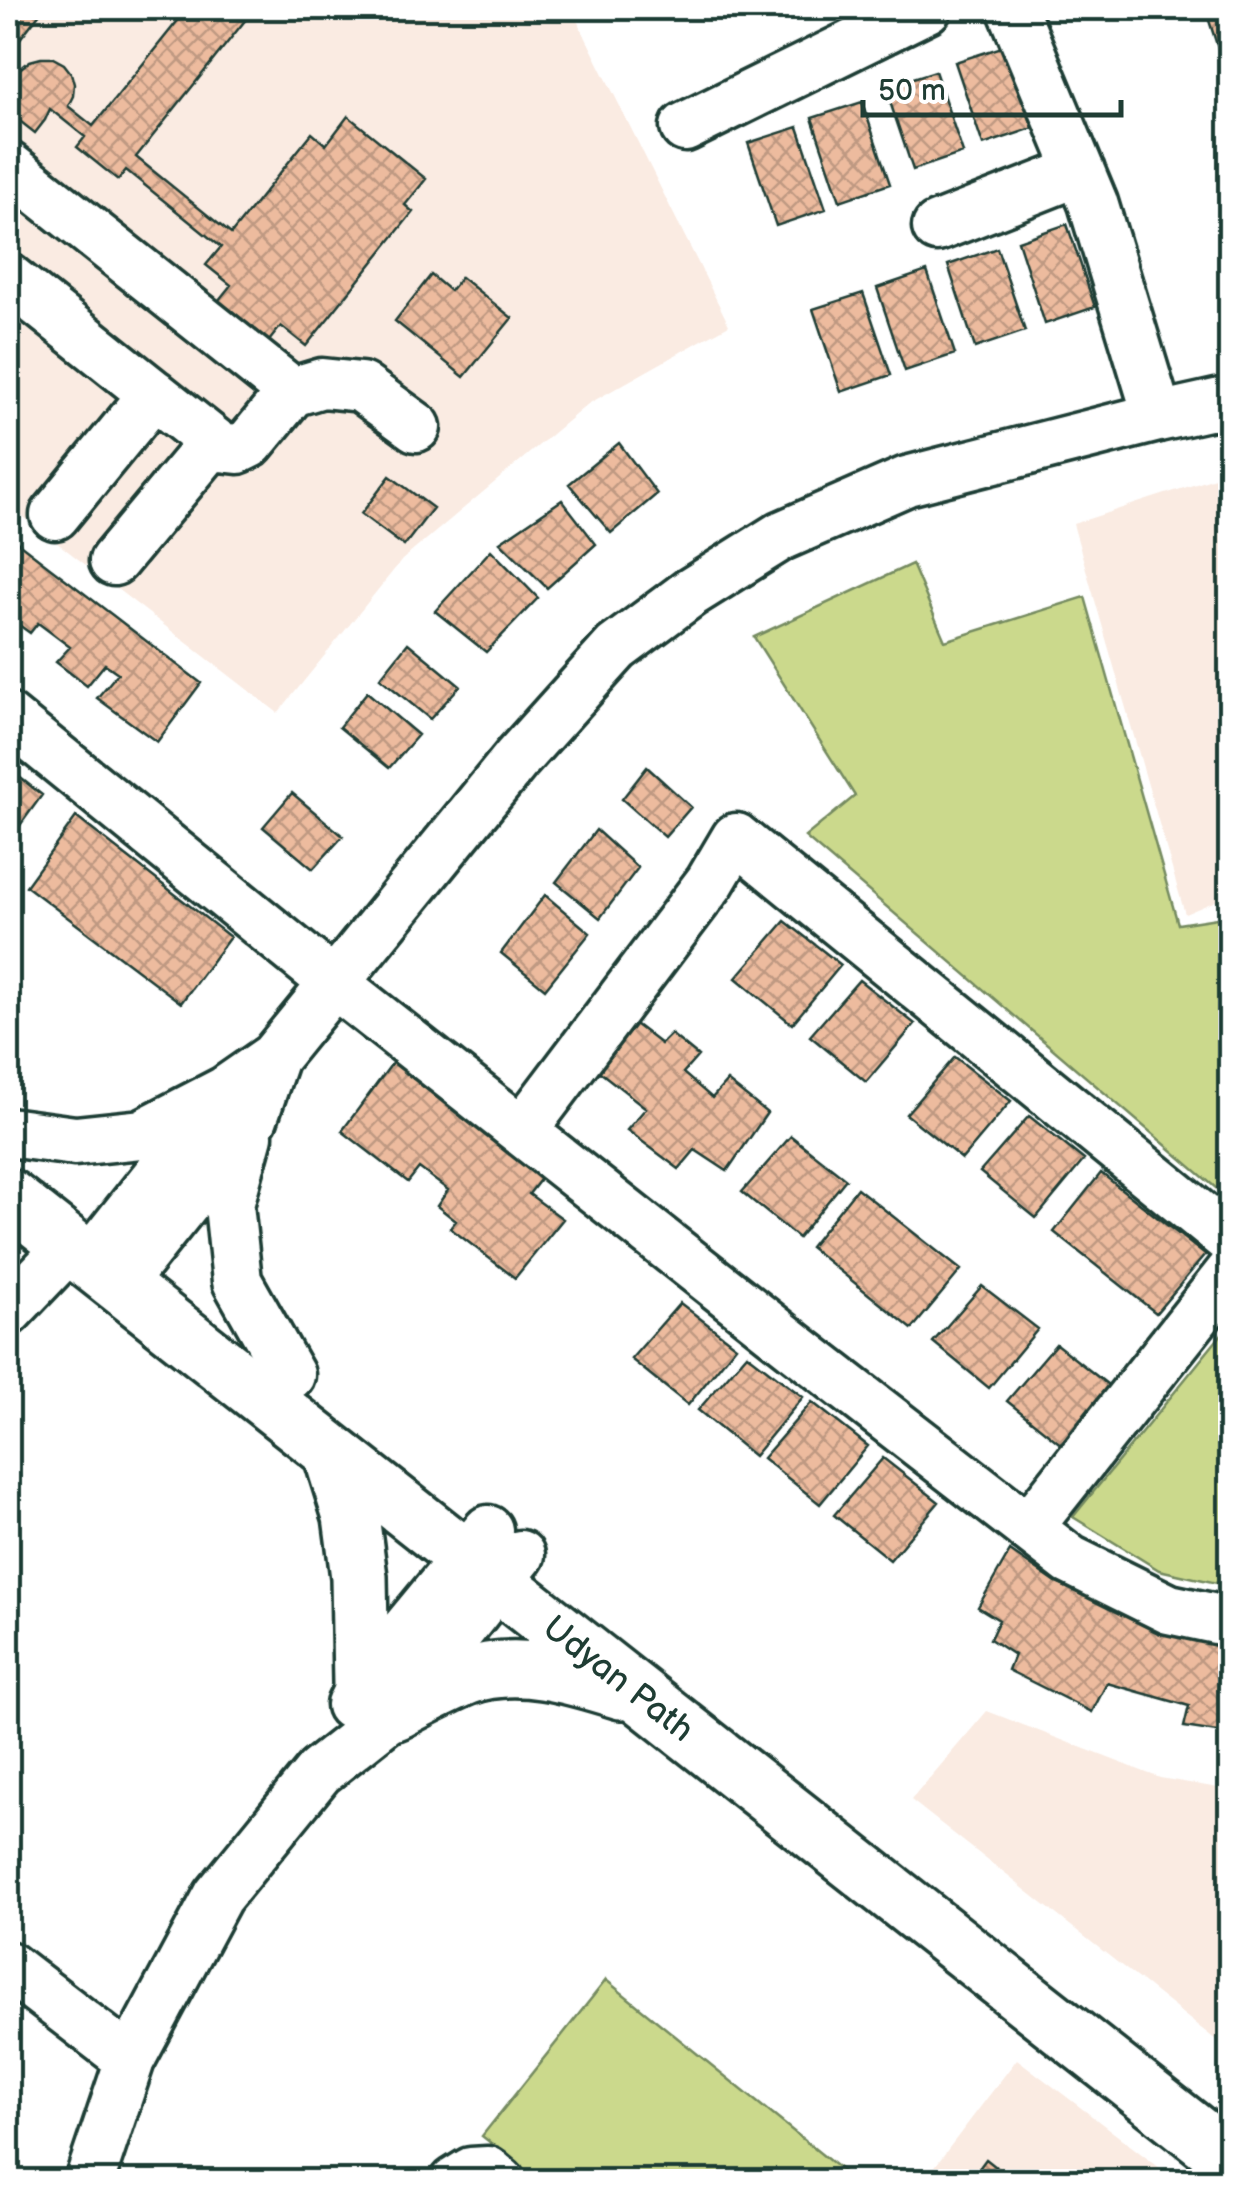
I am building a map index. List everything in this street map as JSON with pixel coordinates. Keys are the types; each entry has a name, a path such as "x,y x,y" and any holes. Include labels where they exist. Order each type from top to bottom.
{"main road":[{"name":"Udyan Path","path":"8,1154 106,1257 331,1452 493,1556 1230,2113"},
{"name":"Udyan Path","path":"8,1196 290,1375 493,1556 643,1698 1230,2160"},
{"path":"331,1452 351,1516 378,1698 514,1668 572,1676 643,1698"}],"street":[{"path":"685,127 927,8"},
{"path":"1012,8 1093,203 1158,417"},
{"path":"8,166 292,392"},
{"path":"937,227 1080,171"},
{"path":"8,278 220,447 238,450 250,443 292,392 322,383 361,386 416,427"},
{"path":"55,515 154,394"},
{"path":"8,1311 106,1257 239,1104 518,757 616,648 690,593 781,536 907,481 1230,401"},
{"path":"114,561 213,442"},
{"path":"8,718 334,983 1070,1560 1170,1609 1230,1622"},
{"path":"522,1131 710,882 736,838 1230,1240"},
{"path":"8,1132 75,1141 142,1134 239,1104"},
{"path":"239,1104 228,1205 236,1280 290,1375"},
{"path":"1028,1528 1230,1272"},
{"path":"89,2182 130,2060 218,1896 493,1556"},
{"path":"8,1966 130,2060"},
{"path":"455,2182 472,2172 488,2171 501,2182"}],"shaded area":[{"path":"8,8 571,8 729,325 588,404 402,560 278,713 8,505"},
{"path":"1230,473 1230,895 1185,914 1073,524"},
{"path":"987,1711 1160,1778 1230,1790 1230,2051 911,1800"},
{"path":"1017,2059 1177,2181 923,2182"}],"green space":[{"path":"912,564 945,641 1085,597 1178,924 1230,916 1230,1200 805,837 855,796 754,637"},
{"path":"1230,1324 1230,1586 1159,1570 1073,1517"},
{"path":"606,1980 846,2174 840,2182 539,2181 482,2136"}],"building":[{"path":"8,8 44,8 8,54"},
{"path":"188,8 255,8 136,157 231,234 312,133 326,145 348,116 426,179 405,205 413,212 306,346 281,326 261,351 210,311 231,285 206,265 221,247 126,170 118,180 77,147 85,137 50,109 35,133 8,112 8,89 18,83 8,75 8,58 21,68 30,61 53,58 71,73 73,96 68,106 93,126"},
{"path":"1205,8 1230,8 1230,71 1226,73"},
{"path":"1005,46 1033,128 983,145 955,62"},
{"path":"935,71 963,153 913,170 885,87"},
{"path":"862,102 890,184 840,201 812,118"},
{"path":"798,127 826,209 776,226 748,143"},
{"path":"1067,224 1095,307 1045,324 1018,241"},
{"path":"997,248 1025,331 975,348 948,265"},
{"path":"927,271 955,354 905,371 877,288"},
{"path":"431,275 450,291 461,277 512,318 464,377 395,321"},
{"path":"863,293 891,375 841,392 813,309"},
{"path":"619,443 657,494 611,533 569,484"},
{"path":"390,476 433,508 404,546 361,514"},
{"path":"562,500 596,544 547,588 500,542"},
{"path":"8,535 201,683 157,742 97,698 118,673 105,664 87,686 56,662 70,647 38,623 30,633 8,617"},
{"path":"491,550 538,598 486,652 435,611"},
{"path":"408,643 460,686 430,719 380,678"},
{"path":"367,692 418,735 389,768 339,727"},
{"path":"647,767 691,807 665,837 622,799"},
{"path":"8,768 42,795 8,842"},
{"path":"292,793 343,836 313,869 263,827"},
{"path":"76,817 230,937 181,1003 26,886"},
{"path":"596,830 638,868 600,918 556,882"},
{"path":"545,895 590,933 545,989 501,953"},
{"path":"785,921 841,965 792,1024 736,978"},
{"path":"859,980 915,1024 866,1082 810,1036"},
{"path":"631,1021 661,1044 671,1034 698,1056 683,1073 712,1098 727,1081 767,1113 727,1171 695,1150 679,1169 627,1130 646,1108 596,1069"},
{"path":"955,1057 1011,1101 962,1159 906,1114"},
{"path":"393,1062 543,1176 529,1194 563,1219 515,1278 450,1228 456,1221 437,1206 448,1190 419,1168 408,1182 342,1131"},
{"path":"1029,1116 1084,1160 1036,1218 980,1172"},
{"path":"791,1136 846,1179 798,1238 742,1192"},
{"path":"1101,1173 1205,1255 1156,1313 1054,1232"},
{"path":"857,1188 961,1270 912,1329 810,1247"},
{"path":"982,1286 1038,1329 989,1388 933,1342"},
{"path":"680,1303 736,1346 688,1405 631,1359"},
{"path":"1056,1344 1112,1388 1063,1446 1007,1401"},
{"path":"747,1354 803,1397 754,1456 698,1410"},
{"path":"812,1402 868,1446 820,1504 763,1458"},
{"path":"883,1458 939,1502 890,1560 834,1515"},
{"path":"1010,1551 1056,1583 1146,1621 1230,1640 1230,1734 1184,1727 1189,1706 1107,1683 1092,1712 1008,1670 1014,1655 990,1639 999,1620 978,1607"},
{"path":"986,2159 1015,2182 969,2182"}]}
